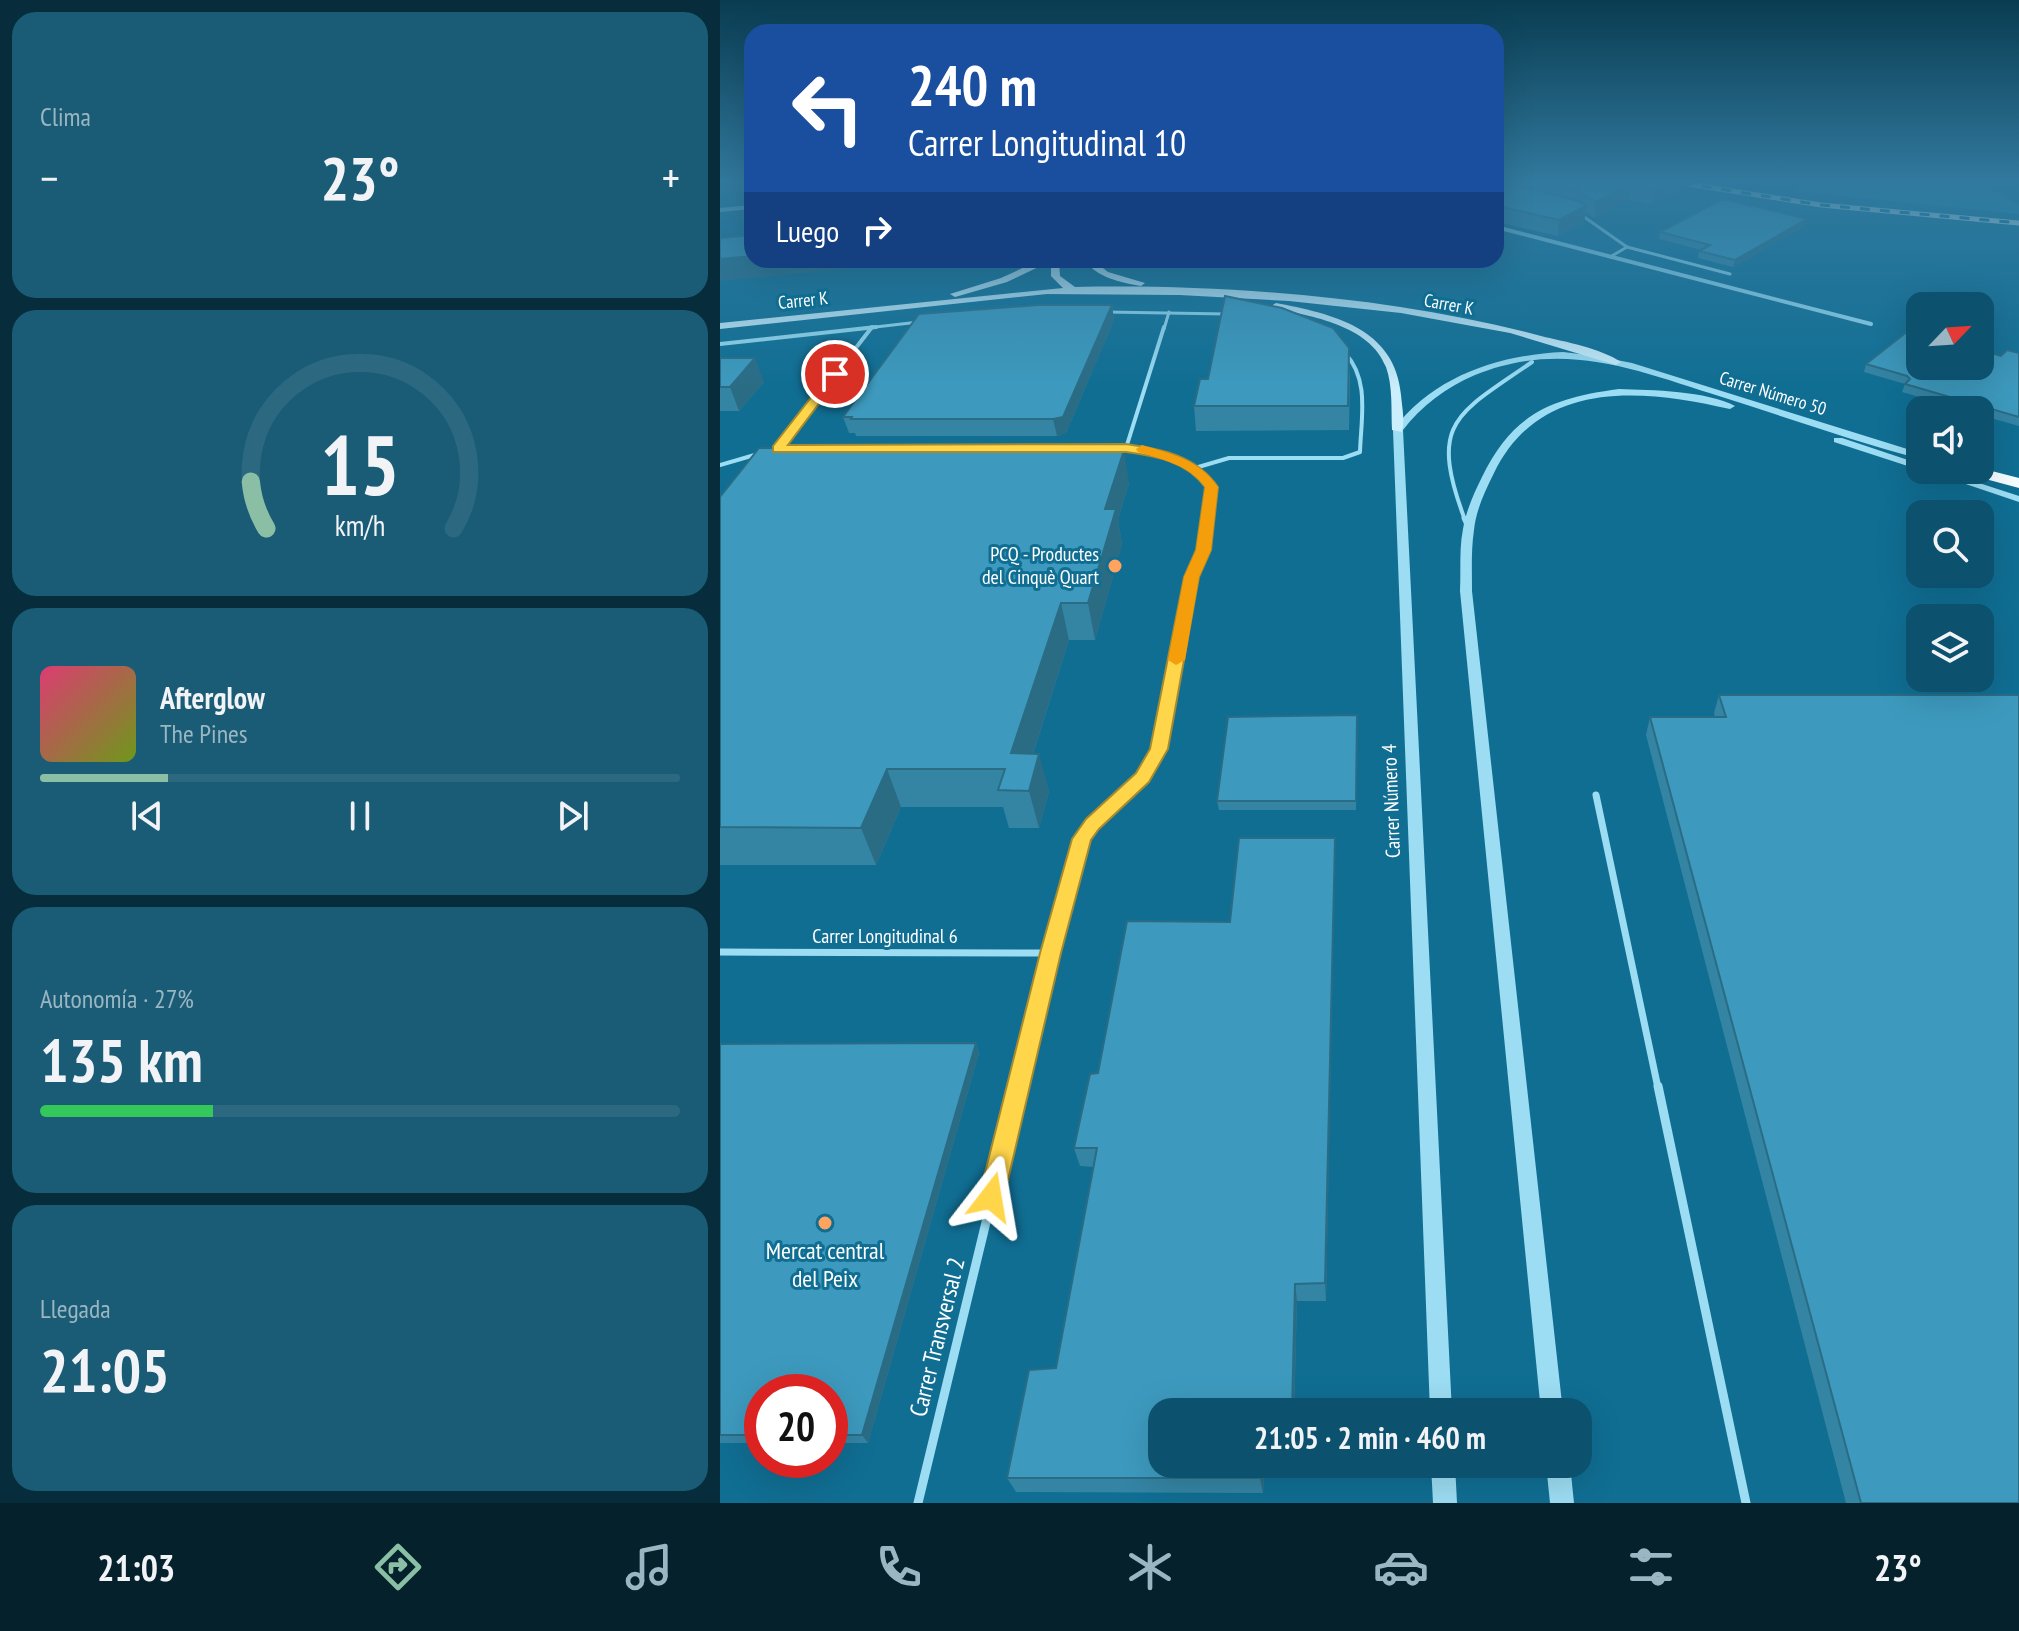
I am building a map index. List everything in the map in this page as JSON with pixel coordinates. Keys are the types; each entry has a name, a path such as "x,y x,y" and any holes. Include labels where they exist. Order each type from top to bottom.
{"highway":[{"path":"1994,476 2019,483"}],"main road":[{"path":"911,305 987,286 1029,268"},
{"path":"1054,268 1057,279 1075,291"},
{"path":"1075,291 1086,283 1088,268"},
{"path":"1095,268 1117,278 1202,293"},
{"path":"1026,300 1075,291 1106,297"},
{"name":"Carrer K","path":"720,327 1029,293 1202,293 1339,303 1429,316 1532,337 1616,362"},
{"name":"Carrer K","path":"986,299 1106,297 1267,305 1309,313 1344,326 1375,345 1386,358 1391,371 1398,430"}],"street":[{"path":"1584,250 1871,324"},
{"path":"1398,430 1422,402 1495,362 1549,354 1616,362"},
{"name":"Carrer Número 50","path":"1616,362 1906,452"},
{"name":"Carrer Número 50","path":"1468,528 1495,456 1536,415 1578,397 1639,392 1712,401 1906,463"},
{"name":"Carrer Número 4","path":"1398,430 1440,1398"},
{"path":"1994,481 2019,490"},
{"path":"1972,484 2019,499"},
{"path":"1468,528 1466,591 1551,1398"},
{"path":"1442,1478 1445,1503"},
{"path":"1559,1478 1562,1503"}],"lane":[{"path":"1610,257 1622,250"},
{"path":"1639,250 1730,274"},
{"path":"1106,312 1231,314"},
{"path":"1126,448 1169,312"},
{"path":"720,344 927,321"},
{"path":"778,449 872,327"},
{"path":"720,465 778,449 1126,448 1166,455 1194,468 1229,458 1343,458 1360,452 1361,374 1339,348"},
{"path":"1468,528 1447,472 1448,441 1471,403 1532,362"},
{"name":"Carrer Transversal 2","path":"918,1503 1050,953 1082,839 1093,824 1143,777 1159,749 1192,577 1203,550 1213,494 1209,481 1194,468"},
{"path":"1596,795 1746,1503"},
{"name":"Carrer Longitudinal 6","path":"720,952 1050,953"},
{"path":"1434,1503 1438,1478"}],"building":[{"path":"720,250 744,250 744,257 720,259"},
{"path":"1701,250 1752,250 1735,260"},
{"path":"1225,296 1282,308 1333,328 1349,348 1348,406 1194,406 1200,379 1208,379"},
{"path":"1038,305 1112,305 1063,417 843,417 919,314"},
{"path":"1906,333 1906,376 1866,364"},
{"path":"2007,350 2019,353 2019,417 1994,410 1994,396 1946,396 1905,384 1909,380 1994,380 1994,354 2001,356"},
{"path":"720,358 755,358 730,387 720,387"},
{"path":"759,448 1124,450 1105,509 1116,509 1088,603 1061,603 1011,753 1039,754 1029,791 998,790 1005,769 887,769 861,828 720,827 720,497"},
{"path":"1719,695 2019,695 2019,1503 1861,1503 1650,717 1726,717"},
{"path":"1357,715 1356,801 1217,801 1228,717"},
{"path":"1239,838 1335,838 1325,1283 1295,1284 1292,1398 1148,1398 1148,1478 1007,1478 1029,1370 1056,1368 1097,1148 1074,1148 1090,1074 1098,1073 1127,921 1230,922"},
{"name":"Mercat central del Peix","path":"976,1043 862,1435 848,1435 848,1374 744,1374 744,1435 720,1435 720,1044"}],"slow traffic":[{"path":"1142,449 1186,463 1202,474 1212,487 1203,550 1192,577 1176,660"}],"place":[{"name":"PCQ - Productes del Cinquè Quart","path":"1115,566"},
{"name":"Mercat central del Peix","path":"825,1223"}],"route":[{"path":"835,374 778,449 1141,449 1186,463 1202,474 1212,487 1203,550 1192,577 1159,749 1143,777 1093,824 1082,839 1075,857 991,1197"}]}
